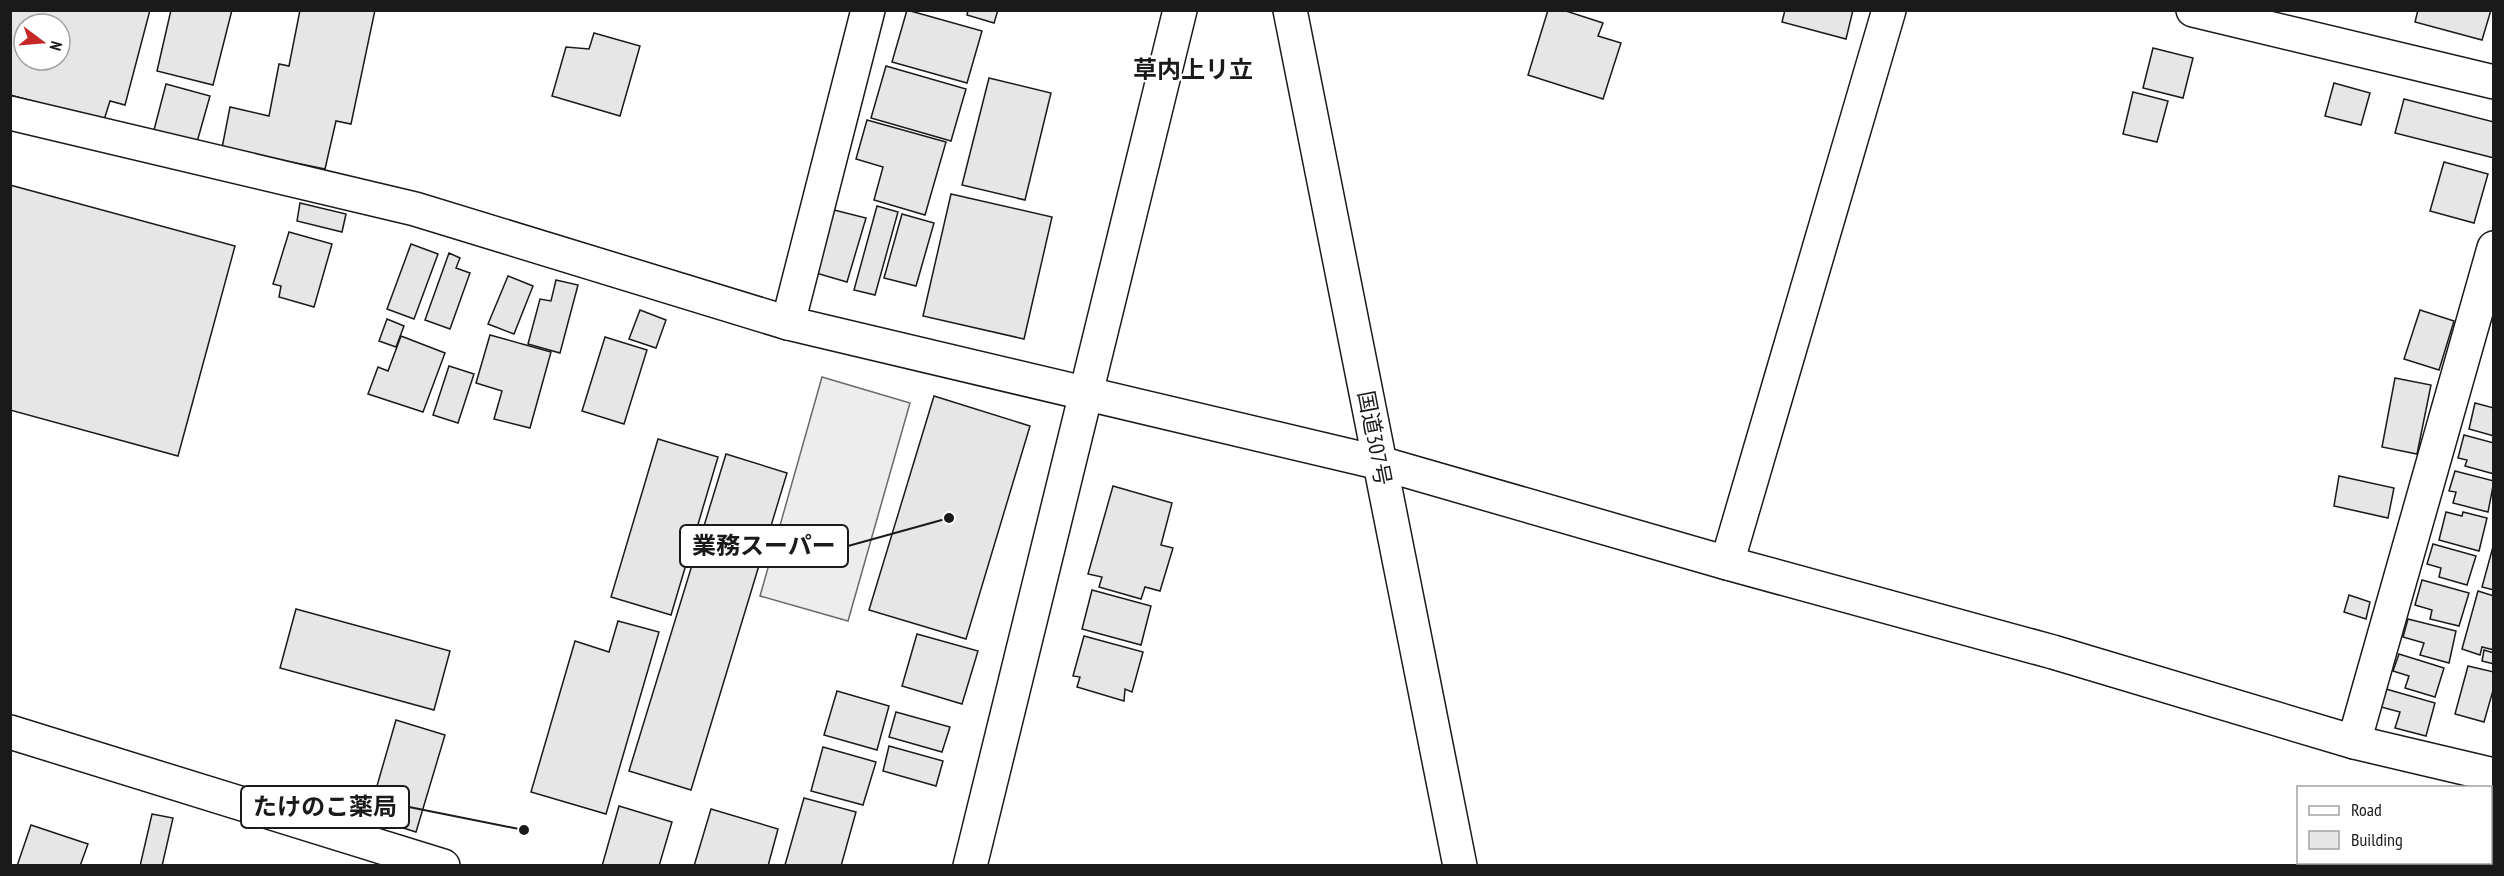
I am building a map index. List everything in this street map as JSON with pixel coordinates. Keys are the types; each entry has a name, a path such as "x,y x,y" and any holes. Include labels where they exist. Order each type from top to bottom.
{"main road":[{"path":"788,323 868,10"},
{"path":"970,866 1180,10"},
{"name":"国道307号","path":"1290,10 1460,866"},
{"path":"1727,563 1889,10"},
{"path":"2193,10 2493,82"},
{"path":"10,113 415,209 788,323 1380,463 1727,563 2054,652 2354,742 2493,776"},
{"path":"2354,742 2493,248"},
{"path":"10,732 438,865"}],"shaded area":[{"path":"822,377 910,403 848,621 760,596"}],"building":[{"path":"10,10 150,10 125,105 110,101 104,120 10,95"},
{"path":"171,10 232,10 213,85 157,71"},
{"path":"300,10 375,10 351,124 336,121 325,169 222,148 230,107 269,116 279,64 289,66"},
{"path":"907,10 982,31 967,83 892,62"},
{"path":"968,10 998,10 994,23 967,15"},
{"path":"1548,10 1563,10 1603,23 1598,36 1621,43 1603,99 1528,75"},
{"path":"1785,10 1853,10 1846,39 1782,22"},
{"path":"2418,10 2491,10 2482,40 2415,22"},
{"path":"594,33 640,46 620,116 552,96 566,47 589,49"},
{"path":"2153,48 2193,58 2183,98 2143,88"},
{"path":"886,66 966,89 951,141 871,118"},
{"path":"989,78 1051,93 1025,200 962,185"},
{"path":"2334,83 2370,93 2361,125 2325,116"},
{"path":"166,84 210,96 197,142 154,130"},
{"path":"2133,92 2168,101 2157,142 2123,134"},
{"path":"2404,99 2494,122 2494,158 2395,133"},
{"path":"867,120 946,142 925,215 874,200 883,167 856,159"},
{"path":"2444,162 2488,174 2474,223 2430,211"},
{"path":"10,185 235,246 178,456 10,410"},
{"path":"951,194 1052,217 1024,339 923,316"},
{"path":"300,203 346,214 342,232 297,221"},
{"path":"877,206 898,212 875,295 854,290"},
{"path":"834,210 866,218 847,282 816,273"},
{"path":"902,214 934,223 916,286 884,278"},
{"path":"289,232 332,244 314,307 279,297 281,286 273,284"},
{"path":"411,244 438,254 414,319 387,309"},
{"path":"449,253 460,258 456,268 470,273 450,329 425,320"},
{"path":"508,276 533,286 514,334 488,324"},
{"path":"556,280 578,285 560,353 528,344 540,299 551,301"},
{"path":"640,310 666,320 656,348 629,339"},
{"path":"2420,310 2454,321 2439,370 2404,359"},
{"path":"387,319 404,326 396,347 379,341"},
{"path":"490,335 551,352 530,428 494,419 502,391 476,383"},
{"path":"401,336 445,353 423,412 368,394 378,367 388,371"},
{"path":"605,337 647,350 624,424 582,411"},
{"path":"449,366 474,374 458,423 433,415"},
{"path":"2395,378 2431,385 2417,454 2382,447"},
{"path":"934,396 1030,426 966,639 869,610"},
{"path":"2475,403 2494,408 2494,436 2469,429"},
{"path":"2464,435 2494,443 2494,474 2465,466 2467,460 2458,458"},
{"path":"658,439 718,457 671,615 611,597"},
{"path":"726,454 787,473 691,790 629,771"},
{"path":"2455,471 2494,481 2488,512 2453,503 2456,492 2449,491"},
{"path":"2339,476 2394,488 2388,518 2334,506"},
{"path":"1113,486 1172,503 1161,545 1173,548 1160,591 1145,587 1141,599 1099,587 1102,577 1088,574"},
{"path":"2446,512 2462,516 2463,512 2487,518 2479,551 2439,540"},
{"path":"2494,543 2494,590 2482,587"},
{"path":"2433,544 2476,556 2467,585 2439,577 2441,568 2427,564"},
{"path":"2422,580 2469,593 2459,626 2430,619 2432,610 2415,605"},
{"path":"1092,590 1151,606 1141,645 1082,629"},
{"path":"2478,591 2494,596 2494,650 2482,647 2480,655 2462,649"},
{"path":"2349,595 2370,602 2366,619 2344,612"},
{"path":"296,609 450,651 434,710 280,668"},
{"path":"2408,619 2456,631 2449,663 2420,655 2424,643 2403,637"},
{"path":"618,621 659,632 606,814 531,792 575,641 609,652"},
{"path":"917,634 978,651 962,704 902,686"},
{"path":"1084,636 1143,652 1132,692 1125,689 1124,701 1077,687 1080,677 1073,676"},
{"path":"2484,650 2494,653 2494,664 2482,661"},
{"path":"2399,654 2444,668 2435,697 2405,688 2409,676 2393,671"},
{"path":"2468,666 2494,672 2494,687 2484,722 2455,714"},
{"path":"2386,689 2435,703 2426,736 2395,728 2400,712 2381,707"},
{"path":"837,691 889,706 877,750 824,735"},
{"path":"896,712 950,727 942,752 889,737"},
{"path":"396,720 445,735 416,832 368,817"},
{"path":"889,746 943,761 936,786 883,771"},
{"path":"823,747 876,762 863,805 811,791"},
{"path":"804,798 856,812 841,866 785,865"},
{"path":"619,806 672,822 659,866 602,866"},
{"path":"711,809 778,829 768,866 694,866"},
{"path":"152,814 173,818 162,866 140,866"},
{"path":"31,825 88,844 80,866 17,866"}],"place":[{"name":"業務スーパー","path":"949,518"},
{"name":"たけのこ薬局","path":"524,830"}],"district":[{"name":"草内上リ立","path":"1193,70"}]}
